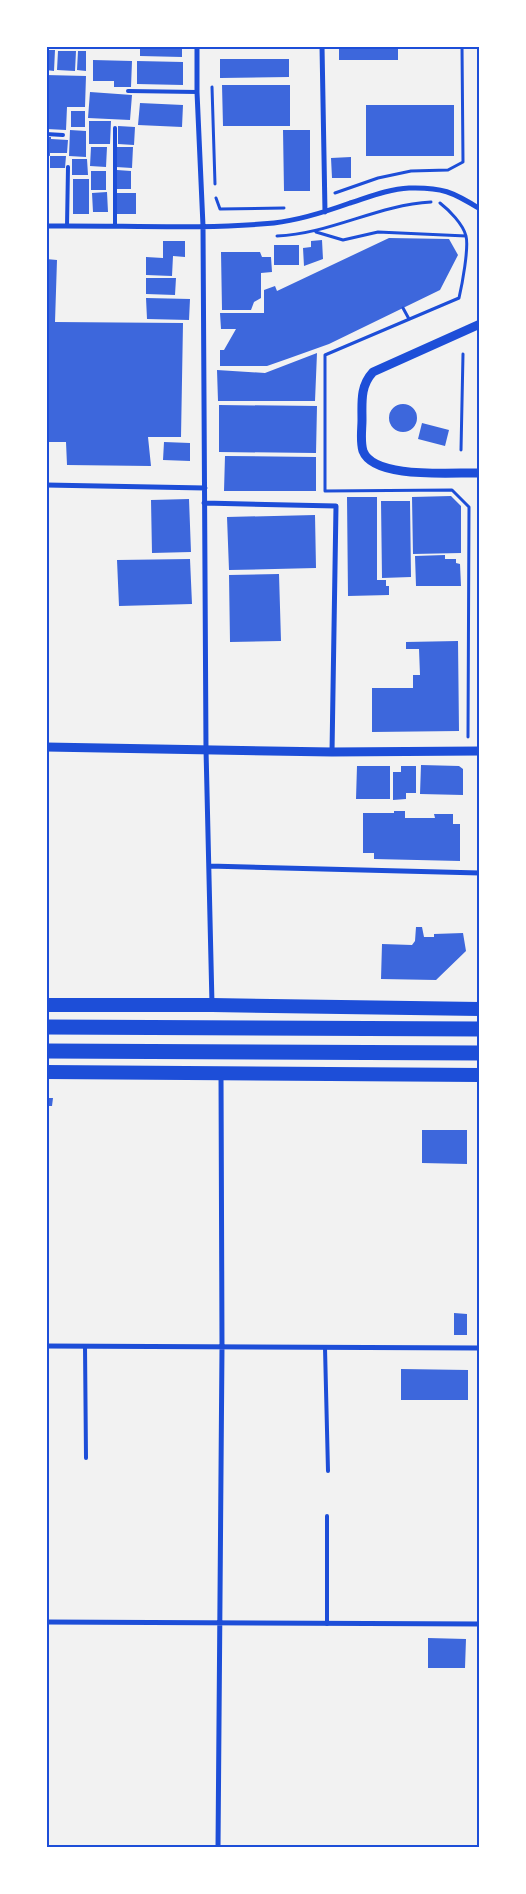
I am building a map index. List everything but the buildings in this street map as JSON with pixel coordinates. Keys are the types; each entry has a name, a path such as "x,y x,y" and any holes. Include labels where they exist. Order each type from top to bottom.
{"highway":[{"path":"46,1005 212,1005 480,1009"},
{"path":"46,1027 480,1029"},
{"path":"46,1051 480,1053"},
{"path":"46,1072 480,1075"}],"street":[{"path":"197,46 197,92 203,226 206,749 212,1005"},
{"path":"322,46 325,212"},
{"path":"46,226 203,226 274,223 325,212 374,196 407,188 440,189 453,192 480,209"},
{"path":"480,324 373,372 362,392 362,442 363,451 369,459 388,470 480,473"},
{"path":"46,485 205,488"},
{"path":"204,503 336,506 332,752"},
{"path":"46,747 332,752 480,751"},
{"path":"209,866 480,873"},
{"path":"218,1848 222,1347 221,1073"},
{"path":"46,1346 480,1348"},
{"path":"46,1622 480,1624"}],"lane":[{"path":"128,91 197,92"},
{"path":"115,128 115,226"},
{"path":"46,134 63,135"},
{"path":"67,226 68,167"},
{"path":"85,1346 86,1458"},
{"path":"325,1348 328,1471"},
{"path":"327,1516 327,1624"}],"path":[{"path":"324,197 378,178 411,171 448,170 463,162 462,46"},
{"path":"212,88 216,201 220,209 284,208"},
{"path":"270,237 315,232 360,216 416,203 438,202 448,209 466,236 464,276 458,298 324,355 325,491 452,490 469,507 468,738"},
{"path":"315,232 343,240 378,232 466,236"},
{"path":"396,233 396,238"},
{"path":"403,308 409,320"},
{"path":"461,450 463,354"}]}
